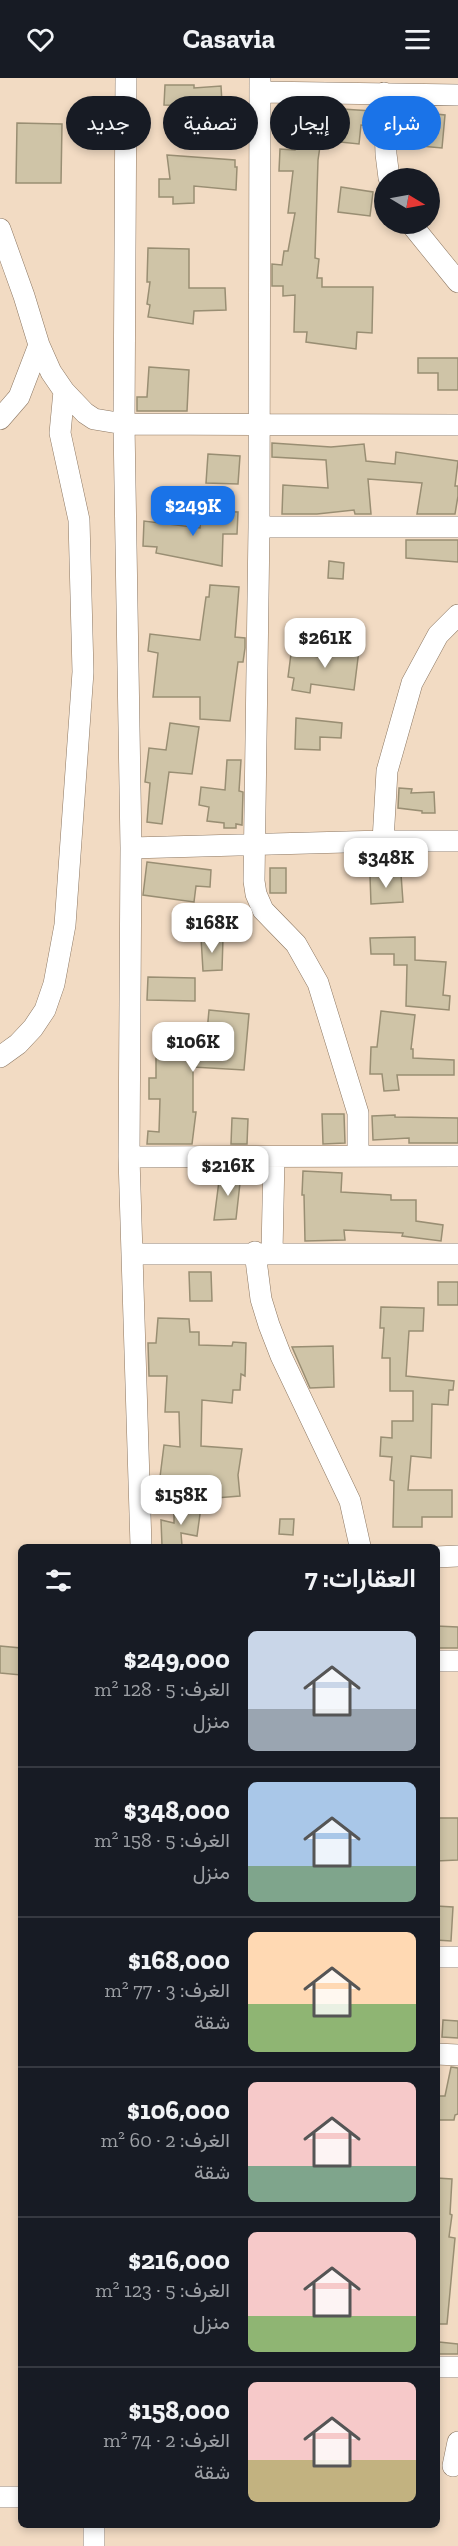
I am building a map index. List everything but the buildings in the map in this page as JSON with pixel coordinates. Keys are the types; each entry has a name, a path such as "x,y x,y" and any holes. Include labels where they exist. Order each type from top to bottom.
{"street":[{"path":"126,78 124,424 131,848 129,1157 141,1544"},
{"path":"357,1156 359,1130 356,1105 318,982 296,944 263,910 256,894 254,881 259,527 260,85 458,95"},
{"path":"384,93 388,168"},
{"path":"0,230 45,362 80,410 94,419 124,424 458,424"},
{"path":"419,234 458,282"},
{"path":"0,419 19,397 39,345"},
{"path":"0,1057 18,1044 45,1010 56,976 65,924 83,672 79,520 60,433 64,391"},
{"path":"259,527 458,527"},
{"path":"383,841 386,778 412,683 438,635 458,615"},
{"path":"131,848 458,841"},
{"path":"129,1157 458,1156"},
{"path":"274,1157 263,1252 261,1299 286,1367 350,1501 360,1544"},
{"path":"132,1254 263,1252 458,1254"},
{"path":"440,1557 458,1556"},
{"path":"440,1661 458,1661"},
{"path":"440,1957 458,1958"},
{"path":"440,2054 458,2055"},
{"path":"440,2367 458,2367"},
{"path":"449,2466 458,2442"},
{"path":"0,2497 18,2497"},
{"path":"94,2528 94,2546"}]}
